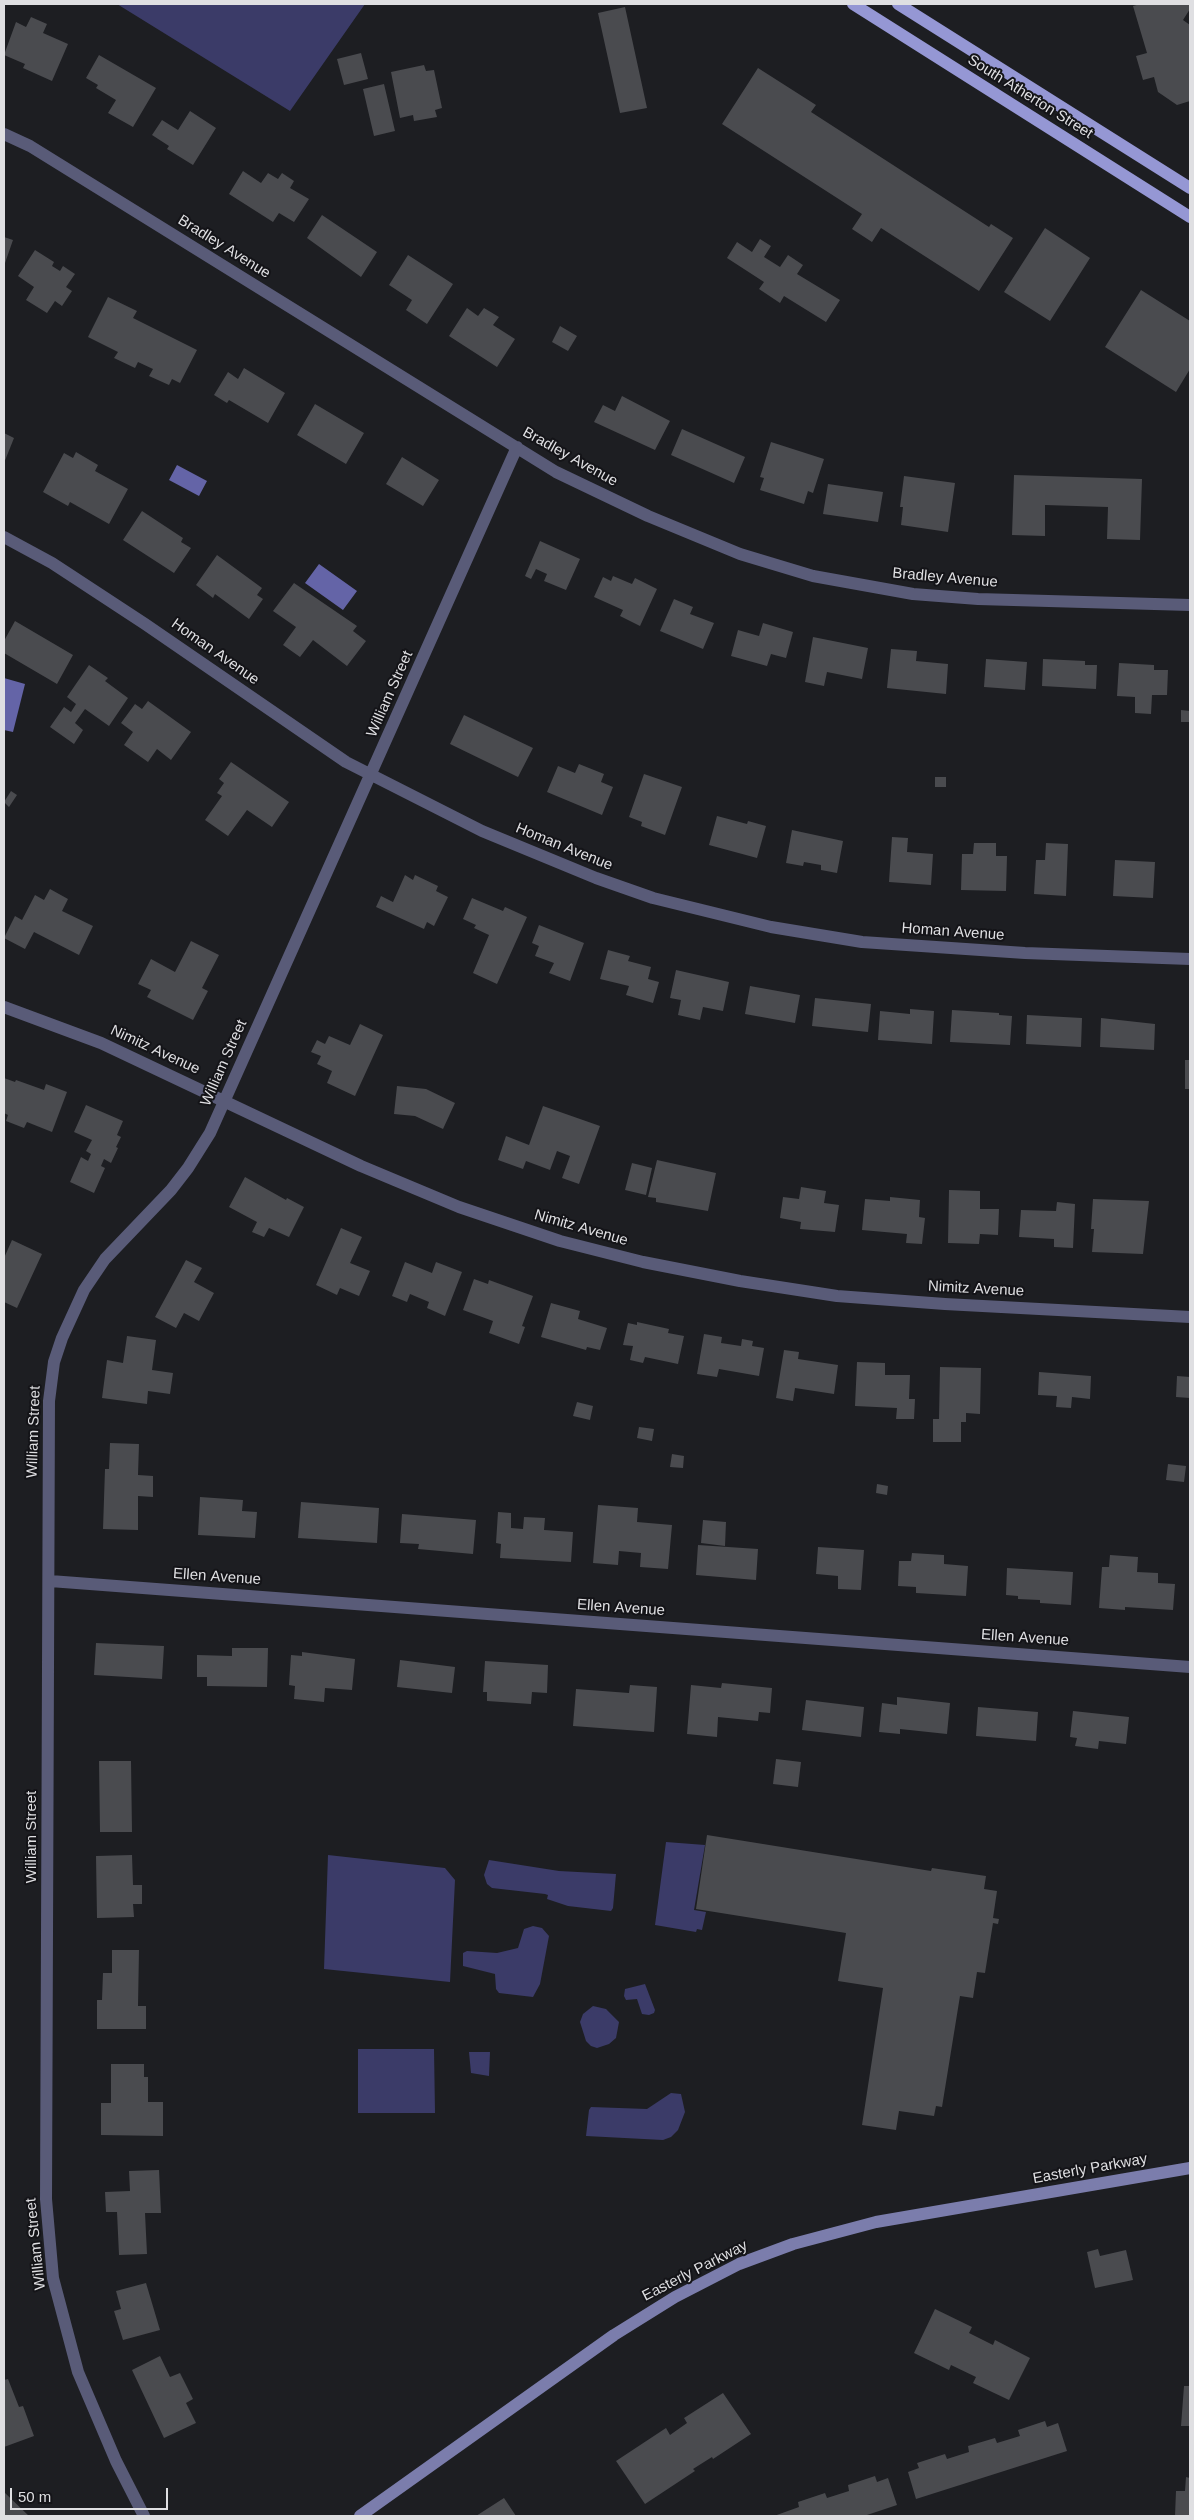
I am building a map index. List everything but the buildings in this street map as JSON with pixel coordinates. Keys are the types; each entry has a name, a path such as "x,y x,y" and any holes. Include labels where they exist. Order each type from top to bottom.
{"main road":[{"name":"South Atherton Street","path":"852,4 1190,217"},
{"name":"South Atherton Street","path":"898,4 1190,188"},
{"name":"Easterly Parkway","path":"360,2516 614,2335 700,2284 739,2264 793,2244 876,2222 1190,2168"}],"street":[{"name":"Bradley Avenue","path":"4,134 30,146 556,472 648,516 740,554 813,576 913,594 978,599 1190,605"},
{"name":"William Street","path":"144,2516 116,2462 78,2372 52,2268 46,2199 50,1581 49,1401 54,1362 62,1338 84,1290 105,1259 170,1190 188,1168 210,1133 518,447"},
{"name":"Homan Avenue","path":"4,537 52,563 145,624 346,762 482,831 596,878 653,898 771,927 871,942 1025,954 1190,959"},
{"name":"Nimitz Avenue","path":"4,1007 101,1043 361,1166 459,1207 560,1241 643,1262 740,1282 837,1296 945,1304 1190,1317"},
{"name":"Ellen Avenue","path":"50,1581 1190,1667"}],"shaded area":[{"path":"117,4 365,4 290,111"},
{"path":"177,465 207,481 199,496 169,480"},
{"path":"319,564 357,591 343,610 305,583"},
{"path":"4,678 25,684 13,732 4,730"},
{"path":"666,1842 705,1845 694,1910 706,1912 702,1930 697,1929 696,1932 655,1925"},
{"path":"328,1855 445,1868 455,1880 450,1982 324,1969"},
{"path":"489,1860 559,1871 616,1874 613,1908 611,1911 568,1906 547,1899 548,1895 545,1894 492,1888 487,1884 484,1875"},
{"path":"533,1926 542,1928 549,1936 540,1984 533,1997 499,1993 496,1989 495,1974 463,1966 463,1953 467,1951 497,1953 518,1948 524,1929"},
{"path":"645,1984 655,2010 654,2013 649,2015 642,2014 637,1999 626,2000 624,1996 625,1989"},
{"path":"593,2006 606,2009 619,2022 616,2038 609,2044 597,2048 591,2046 586,2041 580,2022 583,2014"},
{"path":"358,2049 434,2049 435,2113 358,2113"},
{"path":"469,2052 490,2052 489,2076 471,2073"},
{"path":"671,2093 681,2094 685,2112 678,2130 671,2137 663,2140 586,2136 591,2107 647,2109"}]}
